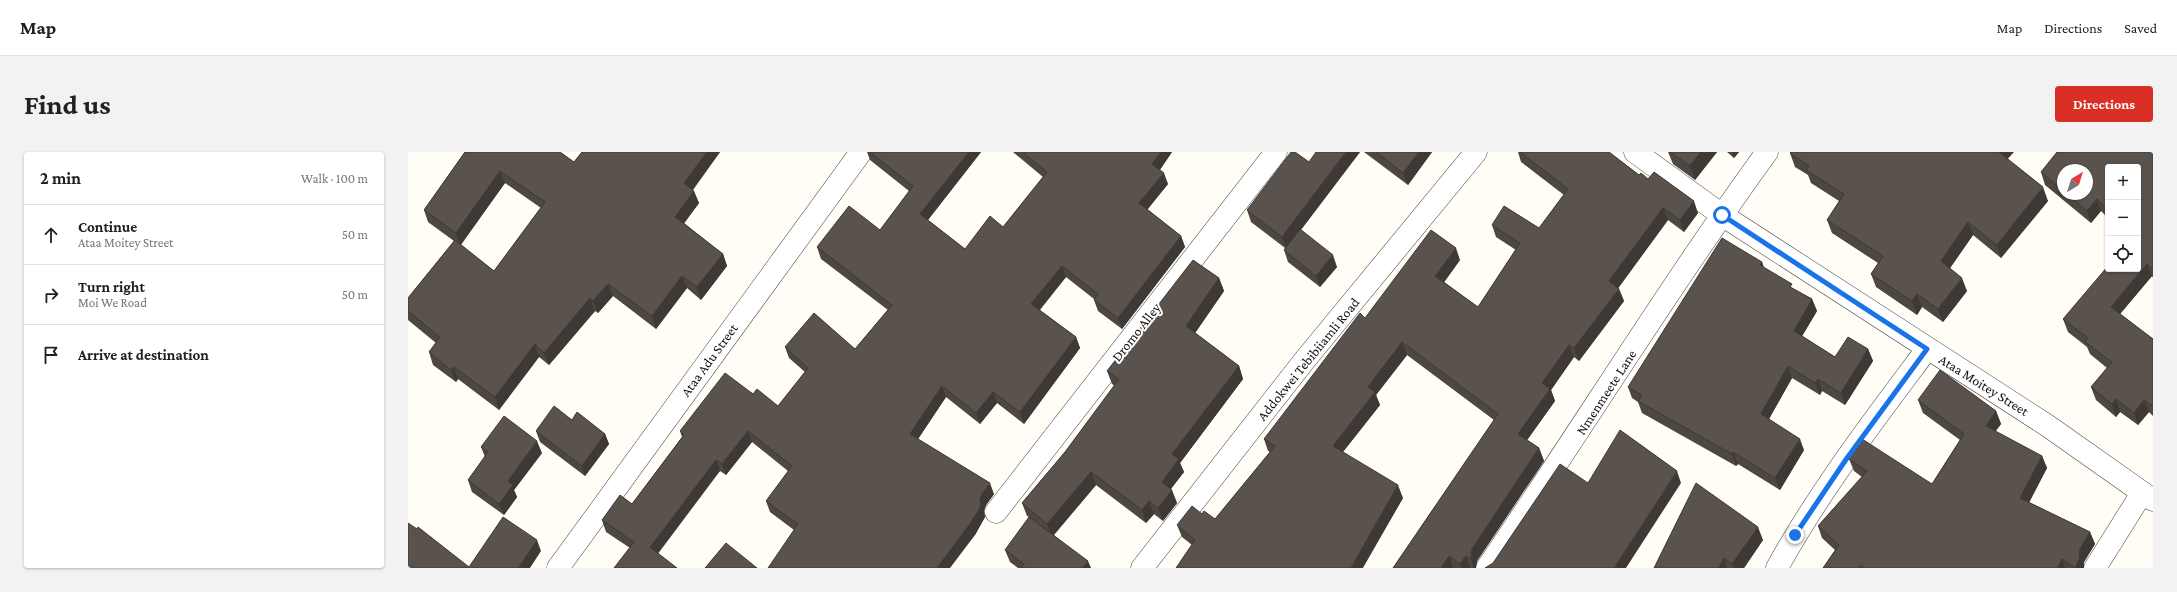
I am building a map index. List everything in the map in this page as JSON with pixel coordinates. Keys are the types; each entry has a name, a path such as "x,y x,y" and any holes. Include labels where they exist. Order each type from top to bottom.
{"street":[{"name":"Ataa Adu Street","path":"558,568 861,152"},
{"name":"Dromo Alley","path":"996,512 1276,152"},
{"name":"Addokwei Tebibiiamli Road","path":"1142,568 1304,361 1476,152"},
{"name":"Ataa Moitey Street","path":"1635,152 1722,215 2048,426 2147,496"},
{"name":"Nmenmeete Lane","path":"1487,568 1573,442 1722,215 1767,152"},
{"path":"1777,568 1795,535 1847,458 1927,349"},
{"path":"2095,568 2147,496"}],"building":[{"path":"465,152 560,152 574,162 582,152 707,152 684,183 694,191 675,217 723,254 697,287 682,276 652,316 608,284 593,301 590,298 544,353 535,344 495,397 454,367 451,370 429,352 440,337 408,311 408,298 455,240 494,271 545,202 500,171 456,233 424,210"},
{"path":"870,152 969,152 920,214 965,249 990,216 1003,227 1047,172 1023,152 1161,152 1152,164 1164,173 1139,203 1181,236 1118,318 1094,300 1098,294 1062,266 1031,304 1076,337 1020,412 993,392 976,413 942,386 910,434 990,483 982,494 980,500 981,506 970,524 937,568 768,568 798,524 766,501 792,466 748,431 722,464 716,460 650,547 677,568 614,568 634,542 602,520 620,495 632,504 684,435 680,431 725,373 753,394 757,389 778,406 808,368 785,347 814,313 855,349 892,305 817,247 849,206 880,230 913,186"},
{"path":"1291,152 1295,152 1309,162 1316,152 1346,152 1282,237 1247,210"},
{"path":"1376,152 1419,152 1403,173"},
{"path":"1520,152 1609,152 1639,175 1641,173 1648,179 1654,172 1694,201 1680,220 1663,208 1609,281 1619,289 1574,348 1569,345 1542,383 1550,389 1518,434 1539,448 1472,549 1471,559 1466,556 1460,564 1449,556 1441,568 1393,568 1498,414 1402,342 1368,387 1375,392 1333,446 1398,485 1351,568 1176,568 1195,540 1177,525 1192,506 1202,514 1204,511 1215,519 1275,446 1264,439 1360,313 1365,318 1431,230 1456,248 1435,276 1478,307 1520,243 1492,225 1504,206 1539,228 1568,189"},
{"path":"1670,152 1701,152 1690,166"},
{"path":"1999,152 2043,187 1997,245 1968,222 1941,261 1962,278 1938,309 1917,294 1912,301 1871,274 1883,256 1827,220 1844,194 1806,170 1809,166 1790,153"},
{"path":"2057,152 2153,152 2153,270 2147,264 2141,271 2141,164 2105,164 2105,207 2097,199 2087,211 2074,200 2093,200 2093,164 2057,164 2057,186 2041,172"},
{"path":"1300,229 1333,255 1316,276 1284,250"},
{"path":"1722,238 1762,262 1760,265 1792,284 1790,287 1812,299 1794,331 1835,357 1848,337 1868,349 1841,393 1818,379 1815,383 1788,366 1761,414 1800,439 1775,478 1733,452 1732,454 1638,401 1642,395 1628,387"},
{"path":"1193,260 1219,278 1186,326 1239,366 1172,454 1179,459 1162,482 1172,490 1158,508 1149,501 1142,510 1091,472 1047,524 1022,503 1065,452 1119,379 1107,371"},
{"path":"2105,270 2105,272 2140,272 2111,307 2153,339 2153,406 2144,400 2134,413 2116,399 2112,404 2091,387 2112,362 2085,342 2088,338 2063,319"},
{"path":"1940,370 1996,411 1986,426 2042,456 2020,498 2090,532 2080,549 2079,560 2075,568 2062,559 2058,568 1864,568 1861,565 1859,568 1823,568 1839,545 1818,526 1867,471 1849,459 1862,439 1932,484 1964,434 1918,400"},
{"path":"554,406 572,420 577,412 605,434 582,466 536,431"},
{"path":"504,416 537,441 508,481 513,485 499,504 468,480 488,452 481,447"},
{"path":"1620,430 1677,471 1614,568 1485,568 1493,563 1560,464 1588,483"},
{"path":"1696,483 1758,527 1732,564 1724,558 1719,568 1654,568"},
{"path":"503,517 537,540 518,568 408,568 408,523 417,529 418,527 469,567"},
{"path":"1029,517 1088,561 1083,568 1021,568 1024,564 1005,550"},
{"path":"726,543 757,568 705,568"}],"route":[{"path":"1722,215 1927,349 1847,458 1795,535"}]}
